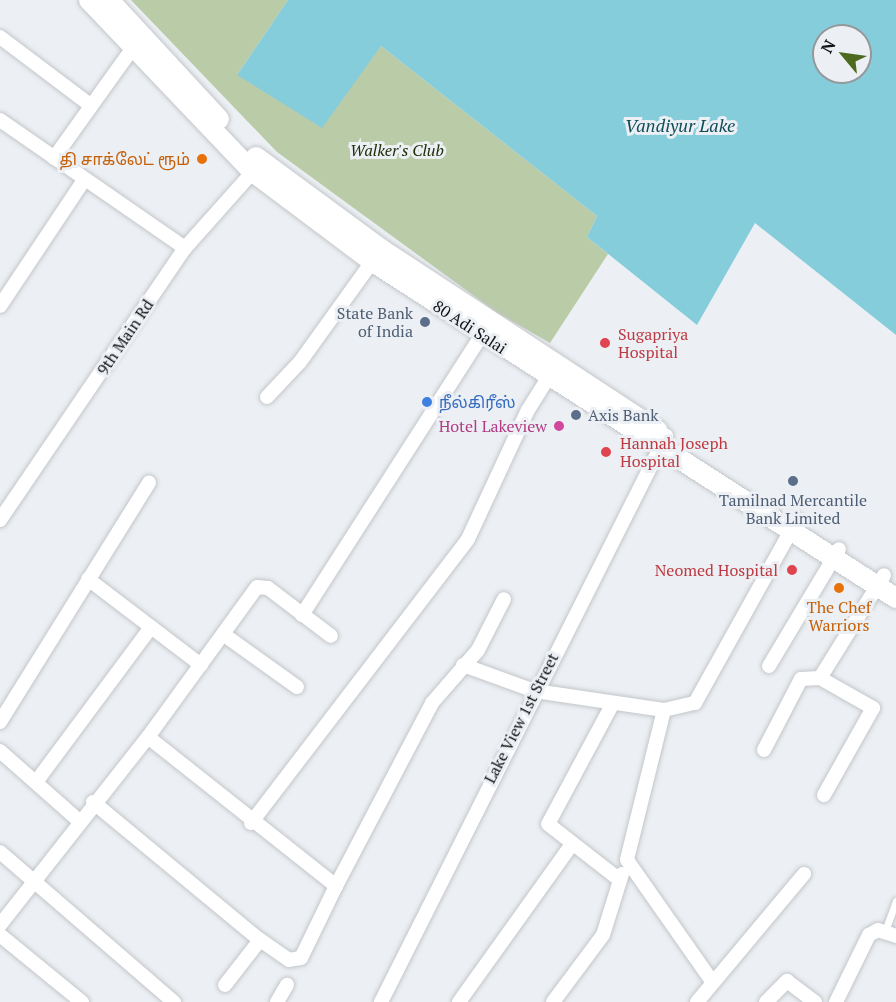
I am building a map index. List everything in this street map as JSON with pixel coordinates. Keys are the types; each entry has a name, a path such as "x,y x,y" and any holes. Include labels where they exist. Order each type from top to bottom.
{"main road":[{"name":"80 Adi Salai","path":"89,0 132,49 257,167 377,255 486,329 553,369 837,554 886,581 896,598"},
{"name":"80 Adi Salai","path":"109,0 257,167"}],"street":[{"path":"0,38 89,104"},
{"path":"54,158 89,104 132,49"},
{"path":"0,120 185,249"},
{"name":"9th Main Rd","path":"0,520 4,504 185,249 257,167"},
{"path":"0,306 5,288 84,180"},
{"path":"267,398 300,362 377,255"},
{"path":"302,615 486,329"},
{"path":"251,823 468,539 553,369"},
{"name":"Lake View 1st Street","path":"381,1002 662,441"},
{"path":"0,722 149,483"},
{"path":"463,665 535,691 614,703 664,710 701,699 795,525"},
{"path":"769,666 837,554"},
{"path":"88,579 201,665"},
{"path":"820,678 886,581"},
{"path":"0,925 93,802 148,737 261,586 331,636"},
{"path":"93,802 260,940 289,960 301,958 432,703 478,650 504,599"},
{"path":"36,782 151,627"},
{"path":"223,634 297,687"},
{"path":"764,750 801,679 820,678 873,708 824,795"},
{"path":"614,703 548,824 570,847 620,880"},
{"path":"553,1002 603,934 627,860 664,710"},
{"path":"148,737 251,823 336,886"},
{"path":"0,751 79,821"},
{"path":"459,1002 570,847"},
{"path":"0,852 36,879 174,1002"},
{"path":"627,860 711,981"},
{"path":"697,1002 711,981 804,874"},
{"path":"836,1002 869,935 890,934"},
{"path":"0,935 82,1002"},
{"path":"225,985 260,940"},
{"path":"766,1002 787,981 815,1002"},
{"path":"277,1002 287,985"}],"lane":[{"path":"890,934 896,902"}],"green space":[{"name":"Walker's Club","path":"131,0 288,0 237,75 359,74 381,46 597,216 587,237 608,254 550,343 496,312 277,152"}],"water":[{"name":"Vandiyur Lake","path":"288,0 896,0 896,335 755,223 697,325 587,237 597,216 381,46 322,128 237,75"}],"place":[{"name":"தி சாக்லேட் ரூம்","path":"202,159"},
{"name":"State Bank of India","path":"425,322"},
{"name":"Sugapriya Hospital","path":"605,343"},
{"name":"நீல்கிரீஸ்","path":"427,402"},
{"name":"Axis Bank","path":"576,415"},
{"name":"Hotel Lakeview","path":"559,426"},
{"name":"Hannah Joseph Hospital","path":"606,452"},
{"name":"Tamilnad Mercantile Bank Limited","path":"793,481"},
{"name":"Neomed Hospital","path":"792,570"},
{"name":"The Chef Warriors","path":"839,588"}]}
